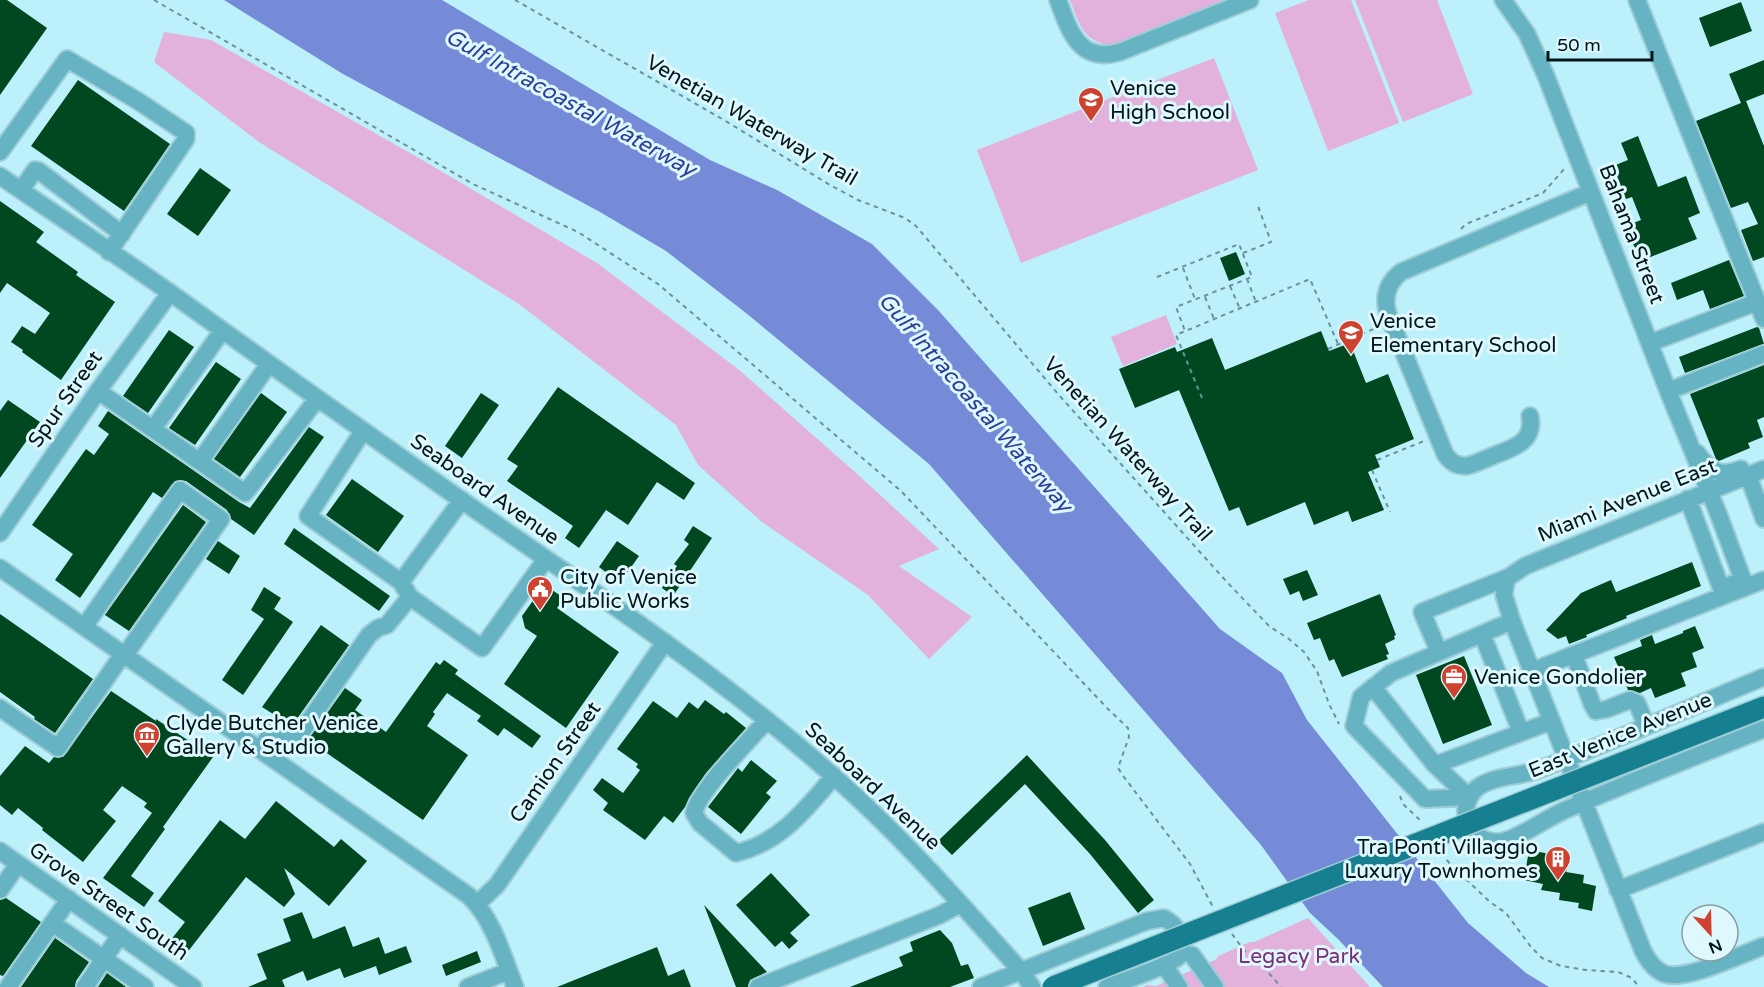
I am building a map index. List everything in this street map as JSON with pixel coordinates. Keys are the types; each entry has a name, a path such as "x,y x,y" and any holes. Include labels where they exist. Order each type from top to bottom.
{"main road":[{"name":"East Venice Avenue","path":"1053,987 1764,706"}],"street":[{"path":"1058,0 1070,32 1077,42 1091,51 1107,55 1120,52 1250,0"},
{"name":"Bahama Street","path":"1503,0 1520,22 1534,47 1743,580 1721,588 1688,499"},
{"path":"1637,0 1764,318"},
{"path":"0,152 67,59 138,101 186,133 186,140 110,252"},
{"path":"21,190 35,170 39,171 122,234"},
{"name":"Seaboard Avenue","path":"0,176 170,293 317,399 665,642 745,701 862,801 929,869 1021,971 1032,987"},
{"path":"49,210 64,191"},
{"path":"1530,416 1529,433 1518,446 1467,466 1459,466 1451,462 1445,454 1388,314 1385,301 1387,291 1391,281 1398,274 1591,192"},
{"name":"Spur Street","path":"0,532 98,391 170,293"},
{"path":"1650,344 1757,302"},
{"path":"153,429 222,331"},
{"path":"1668,391 1764,354"},
{"path":"200,461 269,364"},
{"path":"98,391 245,493 317,399"},
{"path":"363,431 308,516 402,582 410,597 482,648 546,559"},
{"path":"1687,438 1705,464 1725,474 1764,460"},
{"name":"Miami Avenue East","path":"1439,652 1422,612 1509,577 1525,566 1764,469"},
{"path":"1748,475 1764,519"},
{"path":"0,708 58,748 221,519 180,490 84,627"},
{"path":"402,582 462,500"},
{"path":"0,568 469,896 477,904 494,933 516,987"},
{"path":"1509,577 1504,595 1512,621 1645,955 1660,972 1671,975 1690,973 1764,945"},
{"path":"1532,671 1764,580"},
{"path":"261,750 275,727 295,741 369,634 387,625 410,597"},
{"path":"1469,796 1425,799 1354,726 1361,698 1391,673 1512,621"},
{"path":"1482,634 1521,732"},
{"name":"Camion Street","path":"477,904 497,885 665,642"},
{"path":"1574,655 1596,711 1630,700 1637,703 1646,725"},
{"name":"East Venice Avenue","path":"1469,796 1477,788 1490,781 1528,773 1764,677"},
{"path":"1373,687 1435,765 1469,796"},
{"path":"767,720 719,774 695,806 694,813 700,823 736,853 749,850 784,831 834,776"},
{"path":"1435,765 1552,721"},
{"path":"1469,796 1466,812 1470,828 1479,838 1502,842 1583,802 1764,729"},
{"path":"1618,890 1764,832"},
{"name":"Grove Street South","path":"0,851 120,935 172,981 193,987"},
{"path":"0,890 18,864"},
{"path":"0,984 7,987 69,899"},
{"path":"758,987 940,915 960,904"},
{"path":"981,987 1156,919 1164,918 1176,927 1182,945 1181,954 1176,959 1107,987"},
{"path":"52,923 145,987"},
{"path":"85,987 120,935"},
{"path":"1192,955 1215,987"},
{"path":"1164,965 1179,987"},
{"path":"468,987 509,971"}],"path":[{"path":"154,0 474,184 578,232 658,284 901,491 1128,728 1129,737 1118,768 1190,864 1215,910"},
{"name":"Venetian Waterway Trail","path":"515,0 830,185 858,200 905,218 916,226 1058,394 1197,549 1269,626 1304,652 1317,671 1329,704 1340,724"},
{"path":"1461,230 1466,224 1543,193 1565,168"},
{"path":"1243,254 1271,242 1258,206"},
{"path":"1157,277 1239,244 1252,277 1176,307 1185,331"},
{"path":"1183,267 1195,299"},
{"path":"1247,279 1256,302"},
{"path":"1202,398 1176,335 1310,279 1338,344"},
{"path":"1230,285 1240,309"},
{"path":"1204,296 1214,319"},
{"path":"1328,349 1378,327"},
{"path":"1377,460 1424,441"},
{"path":"1372,471 1390,512"},
{"path":"1399,791 1403,804 1426,825"},
{"path":"1439,849 1451,865 1490,902 1506,913 1542,958 1561,966 1618,972 1632,978 1639,987"},
{"path":"1230,931 1243,949 1281,987"}],"green space":[{"path":"1070,0 1227,0 1112,45 1088,36"},
{"path":"1309,0 1351,0 1399,123 1328,151 1275,13"},
{"path":"1355,0 1437,0 1473,94 1403,122"},
{"path":"164,32 211,40 597,263 738,369 939,549 899,566 972,617 929,659 868,595 762,522 698,465 676,425 519,304 259,142 154,62"},
{"path":"1214,58 1258,170 1021,263 977,150"},
{"path":"1166,315 1177,344 1123,366 1111,337"},
{"name":"Legacy Park","path":"1308,918 1370,987 1143,987 1156,986 1217,959 1218,956"}],"water":[{"name":"Gulf Intracoastal Waterway","path":"224,0 442,0 710,160 777,190 872,244 938,310 1220,629 1282,673 1307,720 1468,923 1526,973 1549,987 1383,987 1310,913 1261,845 929,464 746,313 666,251 600,212 343,74"}],"building":[{"path":"0,0 7,0 47,28 0,95"},
{"path":"1741,2 1752,31 1710,47 1699,18"},
{"path":"1764,60 1764,94 1741,103 1729,74"},
{"path":"78,80 170,144 124,211 31,146"},
{"path":"1746,101 1764,146 1764,257 1753,261 1741,230 1758,224 1748,202 1731,208 1696,121"},
{"path":"1638,136 1658,187 1686,176 1700,213 1688,218 1697,239 1640,261 1626,226 1641,220 1632,197 1626,199 1613,166 1628,160 1621,143"},
{"path":"200,168 231,190 198,236 167,214"},
{"path":"0,201 44,232 36,242 78,272 76,275 115,302 61,380 11,342 22,326 35,334 50,313 7,283 0,293"},
{"path":"1236,252 1245,274 1229,281 1220,258"},
{"path":"1729,260 1744,296 1710,309 1703,290 1677,300 1671,283"},
{"path":"1757,327 1764,344 1685,373 1679,357"},
{"path":"169,330 194,347 148,413 123,396"},
{"name":"Venice Elementary School","path":"1321,331 1329,351 1350,343 1366,383 1388,374 1414,439 1375,455 1380,467 1368,472 1384,510 1352,522 1348,511 1314,525 1305,502 1247,526 1239,507 1229,511 1179,390 1135,408 1119,369 1175,347 1177,352 1212,338 1225,370"},
{"path":"216,362 241,379 195,445 169,428"},
{"path":"1764,365 1764,417 1757,420 1763,437 1748,443 1750,448 1719,461 1716,459 1690,394"},
{"path":"558,387 695,483 684,500 657,482 628,525 606,510 579,548 565,538 573,526 507,481 518,466 507,459"},
{"path":"261,393 287,412 240,477 214,459"},
{"path":"481,393 499,405 462,458 445,446"},
{"path":"8,400 40,422 0,478 0,411"},
{"path":"108,411 250,508 309,427 324,437 254,535 231,519 227,510 186,481 175,481 162,498 153,492 80,598 55,580 73,554 32,525 86,449 94,455 109,434 98,426"},
{"path":"352,479 404,516 378,552 326,515"},
{"path":"183,505 206,522 129,631 105,615"},
{"path":"693,526 712,538 673,596 662,588 677,566 674,564 689,544 684,540"},
{"path":"294,528 390,596 379,611 284,544"},
{"path":"218,541 240,556 229,574 206,559"},
{"path":"617,541 639,556 620,583 599,567"},
{"path":"1692,562 1701,586 1626,616 1627,618 1569,644 1566,636 1558,639 1546,630 1581,593 1611,580 1616,592"},
{"path":"1307,570 1318,595 1303,601 1299,591 1290,595 1283,579"},
{"path":"264,587 281,598 274,609 293,622 243,695 222,680 264,619 251,610"},
{"path":"552,590 564,598 557,608 619,652 566,728 504,684 537,636 525,628 522,616 537,595 546,600"},
{"path":"1380,594 1396,635 1395,639 1385,644 1389,654 1386,655 1388,659 1342,677 1334,659 1329,661 1320,638 1314,640 1307,623"},
{"path":"0,614 93,679 55,733 0,692"},
{"path":"321,625 349,645 292,726 262,707"},
{"path":"1695,626 1704,648 1692,653 1697,667 1681,673 1686,686 1655,698 1651,688 1640,693 1628,690 1614,657 1642,646 1640,640 1652,635 1655,644"},
{"name":"Venice Gondolier","path":"1464,656 1492,725 1443,744 1416,675"},
{"path":"444,660 458,670 455,674 541,736 532,748 504,728 498,736 477,721 481,716 447,693 433,712 435,714 427,726 468,755 423,820 308,740 345,688 362,700 355,710 386,732 436,662 440,665"},
{"path":"111,691 213,757 131,876 154,893 144,907 103,878 152,813 144,807 147,803 122,786 103,810 116,821 83,862 18,808 12,815 0,805 0,776 25,746 49,763 54,757 63,757"},
{"path":"705,700 724,714 726,712 746,728 706,773 673,823 664,816 645,840 603,810 608,803 593,790 602,778 623,793 640,770 636,767 638,764 617,749 653,701 677,718 689,702 698,709"},
{"path":"1027,755 1105,840 1154,900 1138,913 1090,854 1025,784 952,855 938,841"},
{"path":"751,760 777,781 766,793 771,797 741,834 708,807 738,768 742,772"},
{"path":"276,801 334,847 341,839 367,861 329,906 284,868 295,894 284,907 246,877 186,954 170,941 185,922 158,901 220,820 245,839"},
{"name":"Tra Ponti Villaggio Luxury Townhomes","path":"1529,850 1550,854 1549,862 1568,865 1566,872 1584,875 1583,883 1596,886 1592,911 1578,908 1579,903 1559,900 1560,893 1541,890 1543,884 1524,880"},
{"path":"771,873 810,915 790,933 798,941 789,949 782,941 775,947 736,905"},
{"path":"1070,892 1085,929 1043,946 1028,908"},
{"path":"6,898 41,922 3,976 0,975 0,900"},
{"path":"704,905 767,972 750,980 748,987 736,987"},
{"path":"302,912 313,939 345,926 353,947 379,937 385,954 406,946 412,962 379,975 376,966 344,978 340,968 307,981 303,971 282,980 285,987 248,987 267,979 257,954 291,941 283,919"},
{"path":"940,930 952,943 961,966 968,964 974,978 950,987 850,987 903,966 899,957 913,951 910,942"},
{"path":"55,938 89,962 76,981 75,987 21,987"},
{"path":"657,947 668,976 684,969 691,987 557,987"},
{"path":"477,951 481,962 446,976 442,965"},
{"path":"107,973 126,987 98,987"}],"place":[{"name":"Venice High School","path":"1091,123"},
{"name":"Venice Elementary School","path":"1351,356"},
{"name":"City of Venice Public Works","path":"540,612"},
{"name":"Venice Gondolier","path":"1454,700"},
{"name":"Clyde Butcher Venice Gallery & Studio","path":"147,758"},
{"name":"Tra Ponti Villaggio Luxury Townhomes","path":"1558,882"}]}
